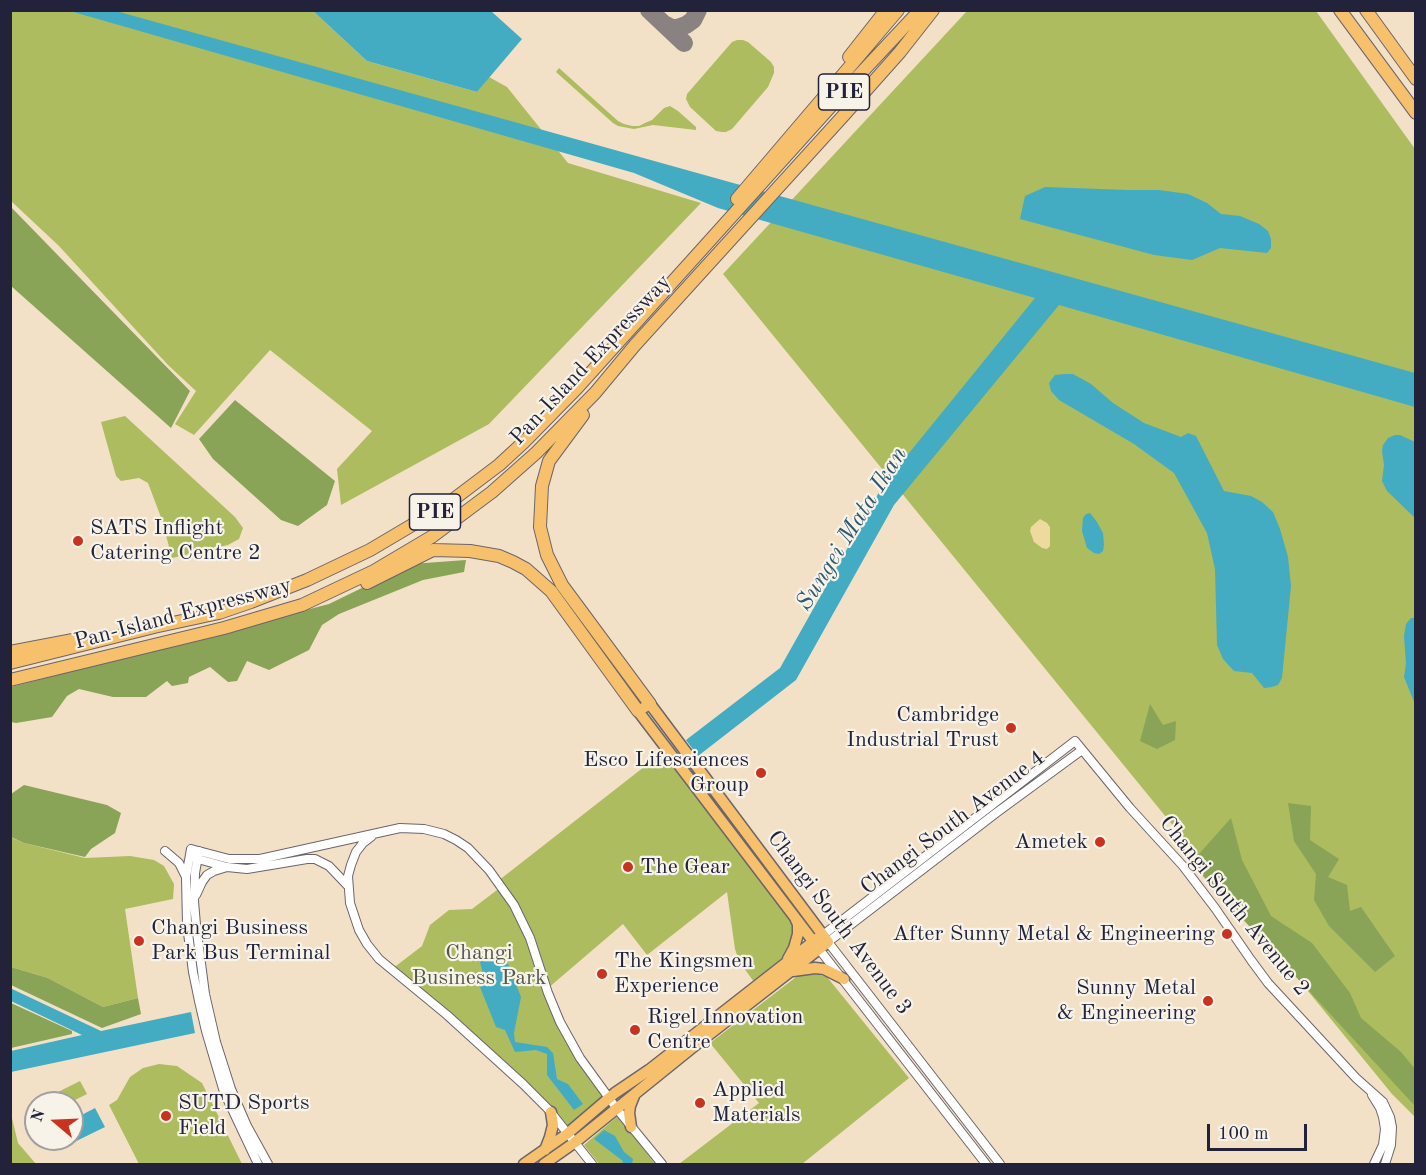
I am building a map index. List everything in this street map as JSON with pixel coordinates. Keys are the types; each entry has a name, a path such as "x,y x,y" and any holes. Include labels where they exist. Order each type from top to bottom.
{"highway":[{"path":"756,183 857,45 886,10"},
{"path":"802,122 898,10"},
{"name":"PIE","path":"756,183 920,10"},
{"name":"PIE","path":"900,51 933,10"},
{"path":"900,51 942,10"},
{"path":"1340,10 1416,113"},
{"path":"1366,10 1416,79"},
{"name":"Pan-Island Expressway","path":"10,681 224,628 302,605 374,571 433,536 492,492 536,453 595,393 635,345 900,51"},
{"name":"Pan-Island Expressway","path":"10,663 219,613 251,602 307,580 370,550 446,505 499,465 547,419 604,358 756,183"},
{"path":"595,393 589,407 549,460 542,486 540,527 547,555 562,585 650,704"},
{"path":"302,605 318,605 327,602 433,550 470,551 499,556 526,569 551,591 638,711"},
{"path":"10,651 154,627"}],"main road":[{"path":"638,711 650,704"},
{"name":"Changi South Avenue 3","path":"650,704 821,942"},
{"name":"Changi South Avenue 3","path":"638,711 793,914 821,942"},
{"path":"544,1164 617,1109 788,967 798,934 798,924 793,914"},
{"path":"524,1164 545,1151 609,1098 821,942"},
{"path":"788,967 824,969 844,979"},
{"path":"631,1127 630,1106 636,1093"},
{"path":"545,1151 553,1125 551,1112"}],"street":[{"name":"Changi South Avenue 4","path":"821,942 1076,741"},
{"name":"Changi South Avenue 2","path":"1076,741 1130,808 1183,866 1268,983 1368,1090 1383,1102 1392,1127 1391,1145 1384,1164"},
{"name":"Changi South Avenue 4","path":"821,942 1082,750"},
{"path":"194,854 229,859 260,859 400,828 436,832 456,840 468,848 489,870 514,905 528,935 560,1022 580,1058 617,1109 662,1164"},
{"path":"375,834 356,852 348,876 350,903 359,930 367,944 379,959 456,1023 523,1084 551,1112 591,1164"},
{"path":"165,851 179,863 186,877"},
{"path":"194,854 227,867 248,869 315,859 322,861 348,887"},
{"path":"194,854 186,877 187,925 193,972 206,1031 224,1092 258,1164"},
{"path":"194,854 196,925 205,994 216,1041 231,1089 247,1126 268,1164"},
{"path":"194,901 207,875 227,867"},
{"name":"Changi South Avenue 3","path":"821,942 844,979 986,1164"},
{"name":"Changi South Avenue 3","path":"821,942 1000,1164"},
{"name":"Changi South Avenue 2","path":"1368,1090 1380,1108 1385,1129 1383,1145 1374,1164"}],"green space":[{"path":"10,11 313,11 367,61 477,92 489,77 507,87 568,163 701,203 489,424 341,505 337,469 372,431 270,350 194,435 175,424 196,391 168,365 59,246 11,201"},
{"path":"967,11 1316,11 1415,149 1415,1117 1392,1094 723,274"},
{"path":"737,40 748,42 771,62 774,73 768,87 732,129 726,132 716,131 690,107 686,99 687,94 732,42"},
{"path":"559,68 624,124 639,126 652,120 664,108 670,106 696,127 696,130 653,125 634,129 618,126 556,72"},
{"path":"10,206 190,391 171,428 11,286"},
{"path":"235,400 335,481 327,505 298,526 281,520 213,459 199,439"},
{"path":"125,416 235,517 243,528 239,539 228,545 172,558 162,520 148,483 139,478 121,481 116,476 101,422"},
{"path":"466,560 464,572 423,580 339,614 322,625 309,650 269,670 247,661 237,681 228,682 210,667 189,677 188,683 172,686 167,681 146,697 113,697 79,689 67,696 52,717 11,722 11,687 329,604 411,564"},
{"path":"1150,704 1163,725 1176,721 1175,740 1157,749 1140,741"},
{"name":"Changi Business Park","path":"667,749 797,924 786,962 754,982 739,961 735,949 727,892 647,955 623,924 547,989 553,1005 609,1098 567,1133 549,1110 392,969 422,946 430,925 449,910 472,909 501,887 498,881"},
{"path":"24,785 107,805 121,813 115,833 91,849 85,857 24,843 11,837 11,794"},
{"path":"1288,803 1311,806 1310,840 1339,859 1328,877 1347,885 1350,911 1361,907 1395,956 1375,972 1329,926 1314,900 1316,874 1294,841"},
{"path":"1231,818 1242,860 1271,916 1312,943 1350,993 1361,1018 1401,1052 1415,1069 1415,1106 1191,863"},
{"path":"10,837 24,843 85,858 130,856 154,860 164,866 174,884 173,899 125,909 138,998 103,1007 48,978 11,967"},
{"path":"11,967 48,978 103,1007 138,998 141,1014 102,1028 11,985"},
{"path":"804,971 827,977 909,1078 802,1164 679,1164 759,1103 710,1043"},
{"path":"11,1003 72,1031 72,1034 11,1048"},
{"name":"SUTD Sports Field","path":"159,1064 177,1066 202,1083 242,1164 139,1164 109,1105 117,1100 130,1077 143,1068"},
{"path":"80,1081 87,1094 84,1096 84,1091 60,1091"},
{"path":"11,1114 18,1143 36,1164 11,1164"},
{"path":"618,1116 655,1164 599,1164 584,1145"}],"sand":[{"path":"1040,519 1050,527 1050,546 1047,549 1034,542 1030,531"}],"water":[{"path":"70,11 116,11 1415,373 1415,407 1059,305 894,505 796,680 698,756 686,740 780,668 878,494 1035,298 718,208 634,173"},
{"path":"313,11 491,11 522,39 477,92 367,61"},
{"path":"1045,187 1159,190 1188,194 1207,203 1221,214 1240,216 1259,224 1268,231 1271,248 1267,253 1220,248 1192,260 1154,255 1020,219 1025,196"},
{"path":"1073,374 1091,384 1113,403 1144,423 1181,437 1188,433 1196,436 1224,491 1251,496 1273,512 1288,557 1291,586 1282,678 1278,685 1264,688 1252,673 1234,671 1223,659 1217,645 1215,569 1207,533 1174,473 1134,444 1059,400 1051,391 1049,383 1055,375"},
{"path":"1395,435 1415,442 1415,518 1387,491 1382,481 1383,445 1388,438"},
{"path":"1090,513 1103,533 1103,551 1099,554 1087,548 1082,531 1083,518"},
{"path":"1411,618 1415,618 1415,704 1404,677 1406,663 1404,636 1406,624"},
{"path":"491,953 508,964 521,997 514,1033 515,1042 547,1047 553,1053 557,1079 568,1084 583,1104 574,1110 547,1075 547,1054 536,1050 515,1052 505,1030 496,1027 478,982 485,981 480,962"},
{"path":"10,988 101,1031 191,1012 195,1033 11,1072 11,1051 82,1035 11,1001"},
{"path":"95,1108 105,1127 84,1137 84,1114"},
{"path":"604,1130 615,1136 624,1152 633,1159 632,1164 622,1164 623,1161 594,1139"}],"taxiway":[{"path":"649,10 684,43"},
{"path":"664,24 672,28 686,25 693,20 698,10"}],"place":[{"name":"SATS Inflight Catering Centre 2","path":"78,541"},
{"name":"Cambridge Industrial Trust","path":"1011,728"},
{"name":"Esco Lifesciences Group","path":"761,773"},
{"name":"Ametek","path":"1100,842"},
{"name":"The Gear","path":"628,867"},
{"name":"After Sunny Metal & Engineering","path":"1227,934"},
{"name":"Changi Business Park Bus Terminal","path":"139,941"},
{"name":"The Kingsmen Experience","path":"602,974"},
{"name":"Sunny Metal & Engineering","path":"1208,1001"},
{"name":"Rigel Innovation Centre","path":"635,1030"},
{"name":"Applied Materials","path":"700,1103"},
{"name":"SUTD Sports Field","path":"166,1116"}],"water label":[{"name":"Sungei Mata Ikan","path":"852,529"}]}
